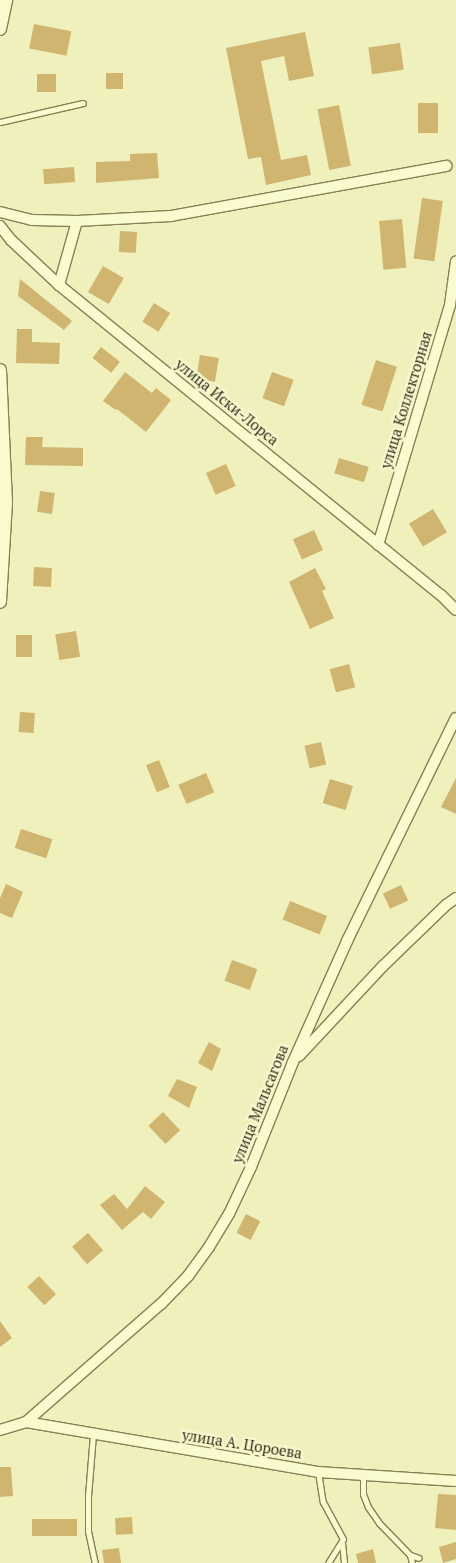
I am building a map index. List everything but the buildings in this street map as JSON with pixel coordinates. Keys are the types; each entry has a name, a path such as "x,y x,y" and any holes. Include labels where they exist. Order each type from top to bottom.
{"street":[{"path":"0,29 6,0"},
{"path":"0,212 32,220 171,216 447,166"},
{"path":"59,285 77,220"},
{"name":"улица Иски-Лорса","path":"0,226 11,240 59,285 442,595"},
{"path":"0,240 11,240"},
{"name":"улица Коллекторная","path":"378,545 450,305 456,262"},
{"path":"0,370 6,502 0,602"},
{"path":"442,595 456,603"},
{"path":"442,595 456,610"},
{"name":"улица Мальсагова","path":"0,1430 26,1422 161,1304 188,1276 229,1214 251,1167 293,1062 347,941 456,718"},
{"path":"293,1062 382,968 446,905 456,898"},
{"name":"улица А. Цороева","path":"26,1422 318,1472 456,1481"}],"lane":[{"path":"0,122 83,103"},
{"path":"93,1434 88,1522 95,1563"},
{"path":"318,1472 323,1502 340,1531 344,1563"},
{"path":"363,1475 363,1494 372,1514 410,1556 412,1563"},
{"path":"328,1563 342,1543"},
{"path":"410,1556 419,1558"}]}
